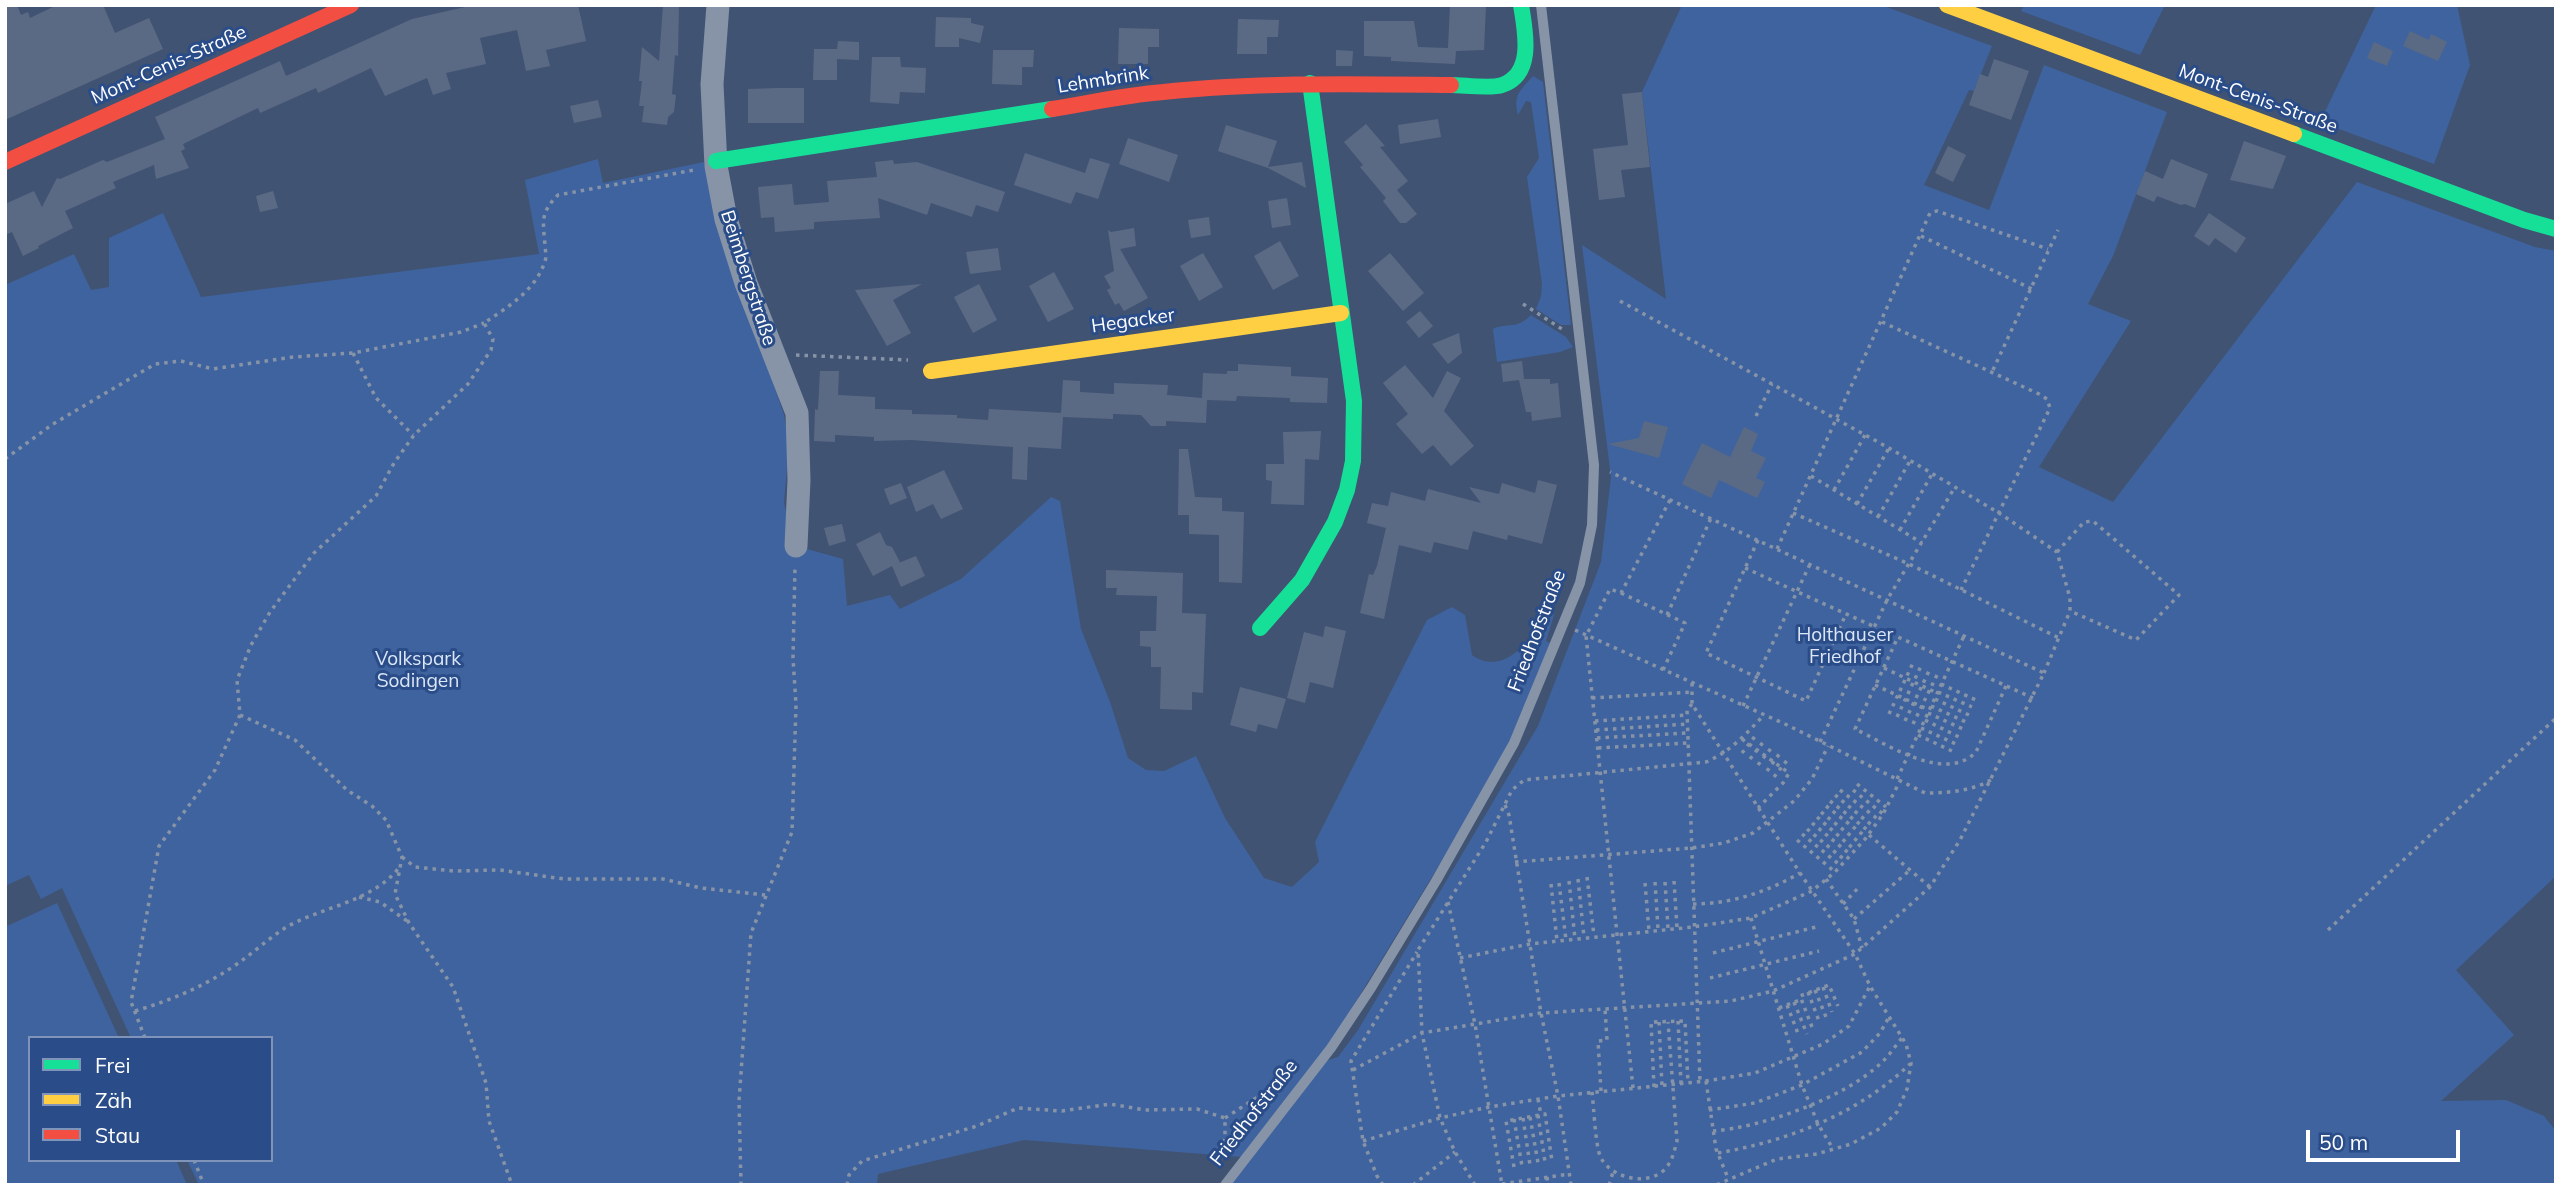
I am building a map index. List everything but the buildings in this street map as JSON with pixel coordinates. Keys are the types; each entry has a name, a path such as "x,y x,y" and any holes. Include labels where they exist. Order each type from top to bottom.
{"street":[{"name":"Mont-Cenis-Straße","path":"5,162 351,5"},
{"name":"Beimbergstraße","path":"718,5 712,84 716,161 726,219 746,283 797,413 799,480 796,546"},
{"name":"Lehmbrink","path":"716,161 1160,92 1229,85 1310,83 1501,86 1519,75 1523,66 1526,44 1521,5"},
{"name":"Mont-Cenis-Straße","path":"1947,5 2005,15 2513,216 2556,229"},
{"path":"1260,628 1302,580 1335,522 1347,490 1353,461 1354,401 1310,83"},
{"name":"Hegacker","path":"931,371 1341,313"}],"lane":[{"name":"Friedhofstraße","path":"1225,1185 1331,1048 1371,988 1489,790 1530,709 1580,583 1592,525 1594,465 1541,5"}],"path":[{"path":"5,459 53,424 155,364 181,361 213,369 293,357 353,353 461,332 485,323 512,304 533,284 546,260 543,218 546,207 558,195 692,170"},
{"path":"1777,549 1930,213 1937,211 2048,249"},
{"path":"1992,371 2058,230"},
{"path":"1921,236 2032,289"},
{"path":"1353,1069 1422,1032 1541,1013 1731,1001 1773,991 1855,954 1930,887 1960,840 2045,673 2070,611 2070,597 2057,552 1999,513 1837,418 1620,301"},
{"path":"1523,303 1560,329"},
{"path":"1882,322 2048,399 2050,408 1961,590"},
{"path":"144,1036 131,1002 159,846 215,770 240,715 237,680 251,645 270,612 314,553 376,496 394,463 414,435 468,384 491,350 493,339 485,323"},
{"path":"353,353 376,398 414,435"},
{"path":"773,354 907,360"},
{"path":"1756,416 1772,384"},
{"path":"1834,490 1866,435"},
{"path":"1856,504 1889,448"},
{"path":"1878,517 1910,461"},
{"path":"1594,465 2045,673"},
{"path":"1900,530 1932,474"},
{"path":"1811,476 1922,543"},
{"path":"1819,742 1887,600 1955,487"},
{"path":"1621,593 1670,500"},
{"path":"1794,513 1909,564 2059,638"},
{"path":"1667,615 1711,519"},
{"path":"2057,552 2084,522 2093,521 2179,595 2136,640 2070,611"},
{"path":"1758,540 1706,653 1806,701 1846,614"},
{"path":"741,1185 739,1101 751,933 792,832 796,705 793,658 796,546"},
{"path":"1743,706 1810,564"},
{"path":"1745,568 1875,627"},
{"path":"1633,1088 1586,636 1610,589 1685,623 1663,670"},
{"path":"1563,624 1764,715 1925,793 1980,786 1993,779"},
{"path":"1460,958 1530,944 1693,927 1751,918 1812,891 1841,867 1883,814 1964,635"},
{"path":"2006,686 1976,752 1960,764 1944,765 1909,754 1855,729 1898,637 1952,662 2006,686 2032,698"},
{"path":"1889,714 1913,663"},
{"path":"1897,717 1921,666"},
{"path":"1884,668 1972,707"},
{"path":"1905,721 1929,671"},
{"path":"1913,724 1937,674"},
{"path":"1692,683 1692,704 1855,954 1870,986 1902,1038 1911,1063 1907,1089 1897,1112 1881,1128 1851,1144 1817,1154 1777,1159 1716,1185"},
{"path":"1941,684 1976,700"},
{"path":"1875,685 1929,710 1966,722"},
{"path":"1592,698 1692,692"},
{"path":"1935,699 1969,715"},
{"path":"1692,704 1686,710 1700,1082"},
{"path":"1929,710 1962,729"},
{"path":"240,715 295,740 347,790 372,806 386,820 402,857 415,867 454,871 500,870 564,879 663,879 701,888 765,895"},
{"path":"1595,721 1687,715"},
{"path":"1384,1185 1377,1176 1363,1141 1352,1061 1486,842 1512,790 1524,780 1706,762 1724,753 1764,715"},
{"path":"2328,930 2556,718"},
{"path":"1924,720 1959,737"},
{"path":"1596,730 1687,724"},
{"path":"1921,728 1956,744"},
{"path":"1597,738 1687,733"},
{"path":"1742,753 1756,735"},
{"path":"1918,735 1952,751"},
{"path":"1742,738 1788,773 1783,783 1758,808"},
{"path":"1750,759 1764,741"},
{"path":"1598,748 1688,743"},
{"path":"1515,862 1691,848 1724,843 1753,833 1794,801 1812,779 1828,746"},
{"path":"1758,765 1772,747"},
{"path":"1767,771 1780,752"},
{"path":"1774,777 1787,759"},
{"path":"1857,784 1886,807"},
{"path":"1840,790 1879,820"},
{"path":"1853,790 1883,814"},
{"path":"1835,795 1874,827"},
{"path":"1830,801 1930,887"},
{"path":"1505,805 1509,815 1541,1013 1558,1096 1571,1185"},
{"path":"1826,806 1869,835"},
{"path":"1821,812 1861,844"},
{"path":"1816,817 1856,850"},
{"path":"1812,823 1851,855"},
{"path":"1807,829 1846,861"},
{"path":"1802,834 1841,867"},
{"path":"1797,840 1835,872"},
{"path":"402,857 396,894 409,923 453,987 486,1083 489,1121 512,1185"},
{"path":"135,1011 180,997 235,965 285,928 359,897 388,881 399,868"},
{"path":"1854,919 1910,870"},
{"path":"1693,904 1712,904 1745,897 1800,873"},
{"path":"1587,877 1594,936"},
{"path":"1578,879 1584,937"},
{"path":"1826,879 1854,919 1862,948"},
{"path":"1569,881 1575,939"},
{"path":"1674,881 1677,928"},
{"path":"1655,882 1658,929"},
{"path":"1665,882 1668,929"},
{"path":"1559,883 1566,940"},
{"path":"1645,883 1648,930"},
{"path":"1551,884 1557,941"},
{"path":"1843,904 1860,886"},
{"path":"359,897 380,902 409,923"},
{"path":"1448,901 1475,1024 1501,1185 1569,1174"},
{"path":"1751,918 1802,1085 1818,1124 1833,1149"},
{"path":"1713,953 1816,927"},
{"path":"1418,950 1422,1032 1440,1118 1455,1152 1475,1185"},
{"path":"1710,978 1819,951"},
{"path":"1812,1027 1800,996 1829,985 1838,1006"},
{"path":"1363,1141 1440,1118 1489,1107 1601,1091 1706,1082 1755,1073 1822,1044 1849,1026 1870,986"},
{"path":"1822,987 1832,1012"},
{"path":"1815,990 1826,1017"},
{"path":"1808,992 1819,1021"},
{"path":"1779,1008 1802,999"},
{"path":"1794,1002 1807,1034"},
{"path":"1787,1005 1799,1036"},
{"path":"1601,1091 1598,1041 1607,1040 1605,1009"},
{"path":"1709,1110 1755,1103 1802,1085 1862,1052 1889,1017"},
{"path":"1678,1021 1681,1084"},
{"path":"1654,1087 1651,1022 1685,1021 1688,1083"},
{"path":"1659,1022 1662,1086"},
{"path":"1592,1093 1600,1155 1613,1172 1628,1178 1644,1178 1662,1171 1673,1158 1676,1141 1668,1022"},
{"path":"1713,1131 1765,1122 1810,1104 1860,1079 1881,1063 1902,1038"},
{"path":"1344,1056 1352,1061"},
{"path":"1718,1153 1775,1141 1818,1124 1878,1092 1911,1063"},
{"path":"1706,1082 1718,1153 1729,1179"},
{"path":"1225,1118 1273,1087 1292,1097"},
{"path":"1538,1099 1545,1162"},
{"path":"846,1185 849,1175 863,1161 977,1126 1018,1108 1062,1111 1110,1104 1145,1110 1197,1108 1225,1118"},
{"path":"1514,1167 1506,1121 1545,1114 1552,1161"},
{"path":"1530,1117 1538,1163"},
{"path":"1225,1118 1225,1139 1220,1153 1236,1171"},
{"path":"1523,1118 1530,1165"},
{"path":"1514,1119 1522,1166"},
{"path":"1413,1185 1455,1152"},
{"path":"195,1162 204,1185"},
{"path":"1609,1185 1613,1172"},
{"path":"1547,1177 1548,1185"},
{"path":"1540,1178 1541,1185"}],"green space":[{"name":"Holthauser Friedhof","path":"1682,5 1881,5 1992,46 1974,91 1969,90 1924,185 1989,210 2044,65 2167,112 2113,256 2088,304 2131,321 2039,467 2113,502 2357,182 2535,247 2556,251 2556,876 2456,970 2514,1035 2441,1101 2506,1100 2544,1116 2556,1131 2556,1185 1229,1185 1325,1061 1338,1057 1358,1030 1538,726 1601,562 1611,477 1582,245 1666,299 1642,92"},
{"path":"2024,5 2165,5 2140,55 2021,11"},
{"path":"2376,5 2457,5 2470,65 2434,164 2320,122"},
{"path":"1533,76 1543,82 1571,325 1561,325 1536,309 1542,284 1527,177 1539,158 1531,102 1526,101 1518,115 1516,102 1521,89"},
{"name":"Volkspark Sodingen","path":"598,159 603,183 704,162 714,209 784,415 789,445 784,503 791,533 804,532 807,549 843,559 847,606 890,595 900,609 961,579 1051,497 1060,501 1081,629 1110,702 1128,758 1146,770 1164,771 1196,756 1225,818 1264,878 1292,887 1319,862 1315,842 1427,620 1452,607 1465,615 1472,655 1484,661 1496,662 1518,651 1537,631 1552,609 1554,615 1546,641 1550,643 1510,742 1463,826 1336,1034 1242,1157 1024,1140 878,1174 877,1185 199,1185 188,1162 273,1162 273,1036 130,1036 62,888 41,899 29,875 5,886 5,285 74,254 91,290 109,287 109,238 163,213 201,297 539,254 525,180"},
{"path":"1531,315 1566,337 1573,347 1560,352 1497,362 1493,329 1521,323"},
{"path":"57,903 118,1036 28,1036 28,1162 177,1162 187,1185 5,1185 5,927"}],"traffic: fast":[{"path":"1451,85 1497,86 1512,79 1524,61 1525,38 1521,5"},
{"path":"1260,628 1302,580 1335,522 1347,490 1353,461 1354,401 1310,83"},
{"path":"716,161 1052,109"},
{"path":"2294,134 2524,220 2556,229"}],"traffic: slow":[{"path":"1947,5 2294,134"},
{"path":"931,371 1341,313"}],"traffic: jam":[{"path":"5,162 351,5"},
{"path":"1052,109 1149,93 1199,89 1307,84 1451,85"}]}
